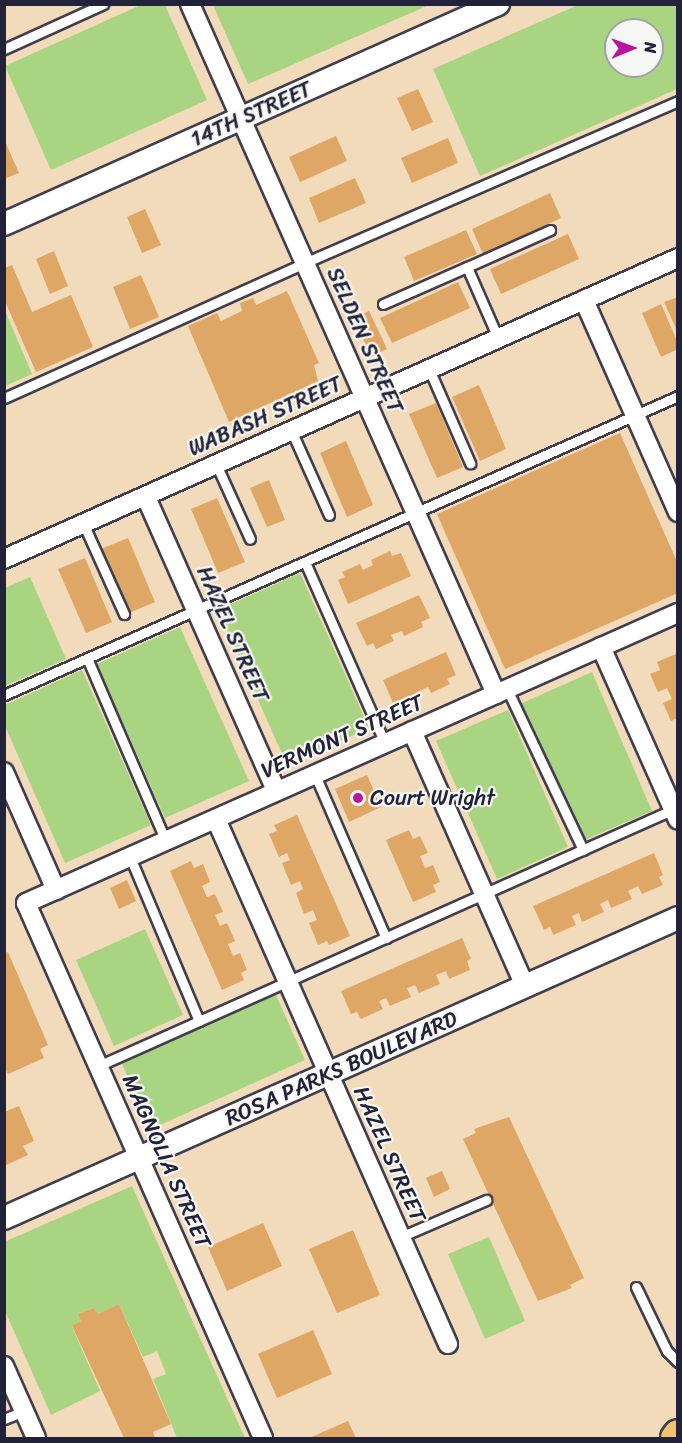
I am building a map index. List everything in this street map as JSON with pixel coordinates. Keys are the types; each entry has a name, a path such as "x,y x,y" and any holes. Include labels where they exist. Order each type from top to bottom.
{"main road":[{"path":"675,1438 678,1434"}],"street":[{"name":"SELDEN STREET","path":"190,4 415,513 501,692"},
{"name":"14TH STREET","path":"4,224 498,4"},
{"name":"WABASH STREET","path":"4,559 678,258"},
{"path":"584,300 678,512"},
{"name":"HAZEL STREET","path":"146,497 276,791"},
{"name":"VERMONT STREET","path":"26,903 678,613"},
{"path":"601,647 676,813"},
{"path":"412,731 525,986"},
{"path":"4,772 56,890"},
{"name":"HAZEL STREET","path":"216,819 448,1344"},
{"name":"MAGNOLIA STREET","path":"26,903 263,1438"},
{"name":"ROSA PARKS BOULEVARD","path":"4,1218 678,918"},
{"path":"4,1366 36,1438"}],"lane":[{"path":"4,49 103,4"},
{"path":"4,398 304,263 678,100"},
{"path":"383,304 550,230"},
{"path":"467,267 498,338"},
{"path":"429,369 470,463"},
{"path":"4,695 678,396"},
{"path":"291,430 328,514"},
{"path":"216,464 250,539"},
{"path":"84,523 124,614"},
{"path":"305,562 385,743"},
{"path":"87,658 166,841"},
{"path":"501,692 583,850"},
{"path":"315,775 386,938"},
{"path":"98,1066 583,850 676,813"},
{"path":"130,857 199,1021"},
{"path":"400,1237 486,1200"},
{"path":"636,1287 667,1351 678,1362"},
{"path":"4,1419 24,1411"}],"green space":[{"path":"143,4 165,5 207,100 51,170 5,66"},
{"path":"580,4 677,5 677,89 480,176 433,69"},
{"path":"213,5 429,5 248,84"},
{"path":"4,308 32,374 5,386 4,386"},
{"path":"300,573 369,728 287,765 218,610"},
{"path":"30,577 66,659 5,686 5,588"},
{"path":"180,627 249,781 165,818 97,664"},
{"path":"82,670 151,825 65,863 5,726 5,705"},
{"path":"592,672 652,811 582,841 522,703"},
{"path":"508,710 568,847 497,879 436,741"},
{"path":"145,929 183,1015 114,1046 76,960"},
{"path":"275,993 305,1060 151,1129 121,1062"},
{"path":"132,1186 245,1438 177,1438 153,1379 166,1374 157,1351 143,1357 119,1304 98,1314 94,1308 78,1314 81,1321 72,1327 100,1391 51,1415 5,1311 4,1242"},
{"path":"489,1237 525,1321 485,1339 448,1254"}],"building":[{"path":"418,89 433,122 412,131 397,98"},
{"path":"336,136 347,161 300,182 289,157"},
{"path":"448,138 458,163 412,183 401,158"},
{"path":"4,139 19,173 4,179"},
{"path":"355,178 366,203 319,223 309,198"},
{"path":"550,193 561,218 483,254 472,229"},
{"path":"145,209 161,245 142,253 127,217"},
{"path":"466,230 477,254 414,281 404,257"},
{"path":"568,234 579,259 501,294 490,269"},
{"path":"54,251 68,286 50,294 36,259"},
{"path":"12,265 32,312 71,295 93,347 36,372 4,299 4,268"},
{"path":"141,275 159,317 130,329 113,287"},
{"path":"458,282 470,308 392,343 380,318"},
{"path":"287,291 319,363 314,365 318,381 229,422 188,326 217,313 221,321 242,311 240,303 253,298 256,305"},
{"path":"678,297 678,333 664,302"},
{"path":"661,304 678,343 678,349 661,357 642,313"},
{"path":"369,311 387,349 371,357 354,318"},
{"path":"479,385 506,449 480,461 452,397"},
{"path":"436,403 463,467 437,478 409,414"},
{"path":"620,433 678,564 678,593 505,669 437,514"},
{"path":"346,441 373,505 347,517 320,453"},
{"path":"269,480 285,520 267,527 250,488"},
{"path":"217,498 245,562 218,573 191,509"},
{"path":"128,538 155,602 129,613 101,549"},
{"path":"390,551 392,556 401,553 411,576 348,604 338,580 345,577 342,572 360,564 363,570 373,565 371,560"},
{"path":"85,558 112,622 86,633 58,569"},
{"path":"419,595 430,618 421,622 423,627 404,636 402,631 391,635 394,641 376,649 373,643 367,646 356,623"},
{"path":"446,652 456,675 447,679 450,684 431,693 428,687 418,692 420,698 402,706 400,700 393,703 383,680"},
{"path":"678,653 678,718 671,721 663,703 672,699 667,688 658,692 650,674 660,670 657,662"},
{"name":"Court Wright","path":"367,775 381,807 349,822 335,789"},
{"path":"297,815 350,936 329,945 327,941 318,945 309,923 317,920 313,910 304,914 296,893 303,889 300,881 291,885 282,863 290,860 287,853 279,857 269,834 277,831 274,825"},
{"path":"409,830 413,839 420,836 428,853 420,856 425,868 433,865 440,882 433,885 436,892 413,902 386,840"},
{"path":"654,853 663,875 659,877 663,885 642,894 638,886 628,891 632,899 611,908 608,900 600,904 604,912 582,922 579,913 572,916 576,925 553,935 550,927 544,930 533,906"},
{"path":"191,861 194,868 203,864 210,882 202,886 207,897 215,894 223,912 215,915 220,926 227,923 235,941 228,944 233,956 240,953 247,970 241,973 244,980 222,990 170,871"},
{"path":"127,880 136,901 119,909 110,888"},
{"path":"462,938 471,959 467,961 470,970 449,979 446,971 436,975 440,984 419,993 415,985 407,988 411,997 390,1006 386,998 379,1001 383,1009 361,1019 357,1012 351,1014 341,991"},
{"path":"8,952 48,1045 40,1049 44,1058 8,1074 4,1066 4,953"},
{"path":"19,1106 34,1141 23,1146 28,1155 4,1166 4,1112"},
{"path":"509,1117 584,1278 570,1285 572,1288 538,1301 463,1139 476,1133 474,1129"},
{"path":"442,1171 450,1189 434,1197 426,1178"},
{"path":"263,1223 282,1266 227,1291 208,1247"},
{"path":"353,1230 380,1295 337,1313 309,1249"},
{"path":"119,1304 171,1424 153,1432 155,1438 124,1438 72,1326 81,1321 78,1314 94,1308 98,1314"},
{"path":"313,1330 332,1374 277,1398 258,1354"},
{"path":"348,1421 356,1438 309,1438"}],"place":[{"name":"Court Wright","path":"358,798"}]}
